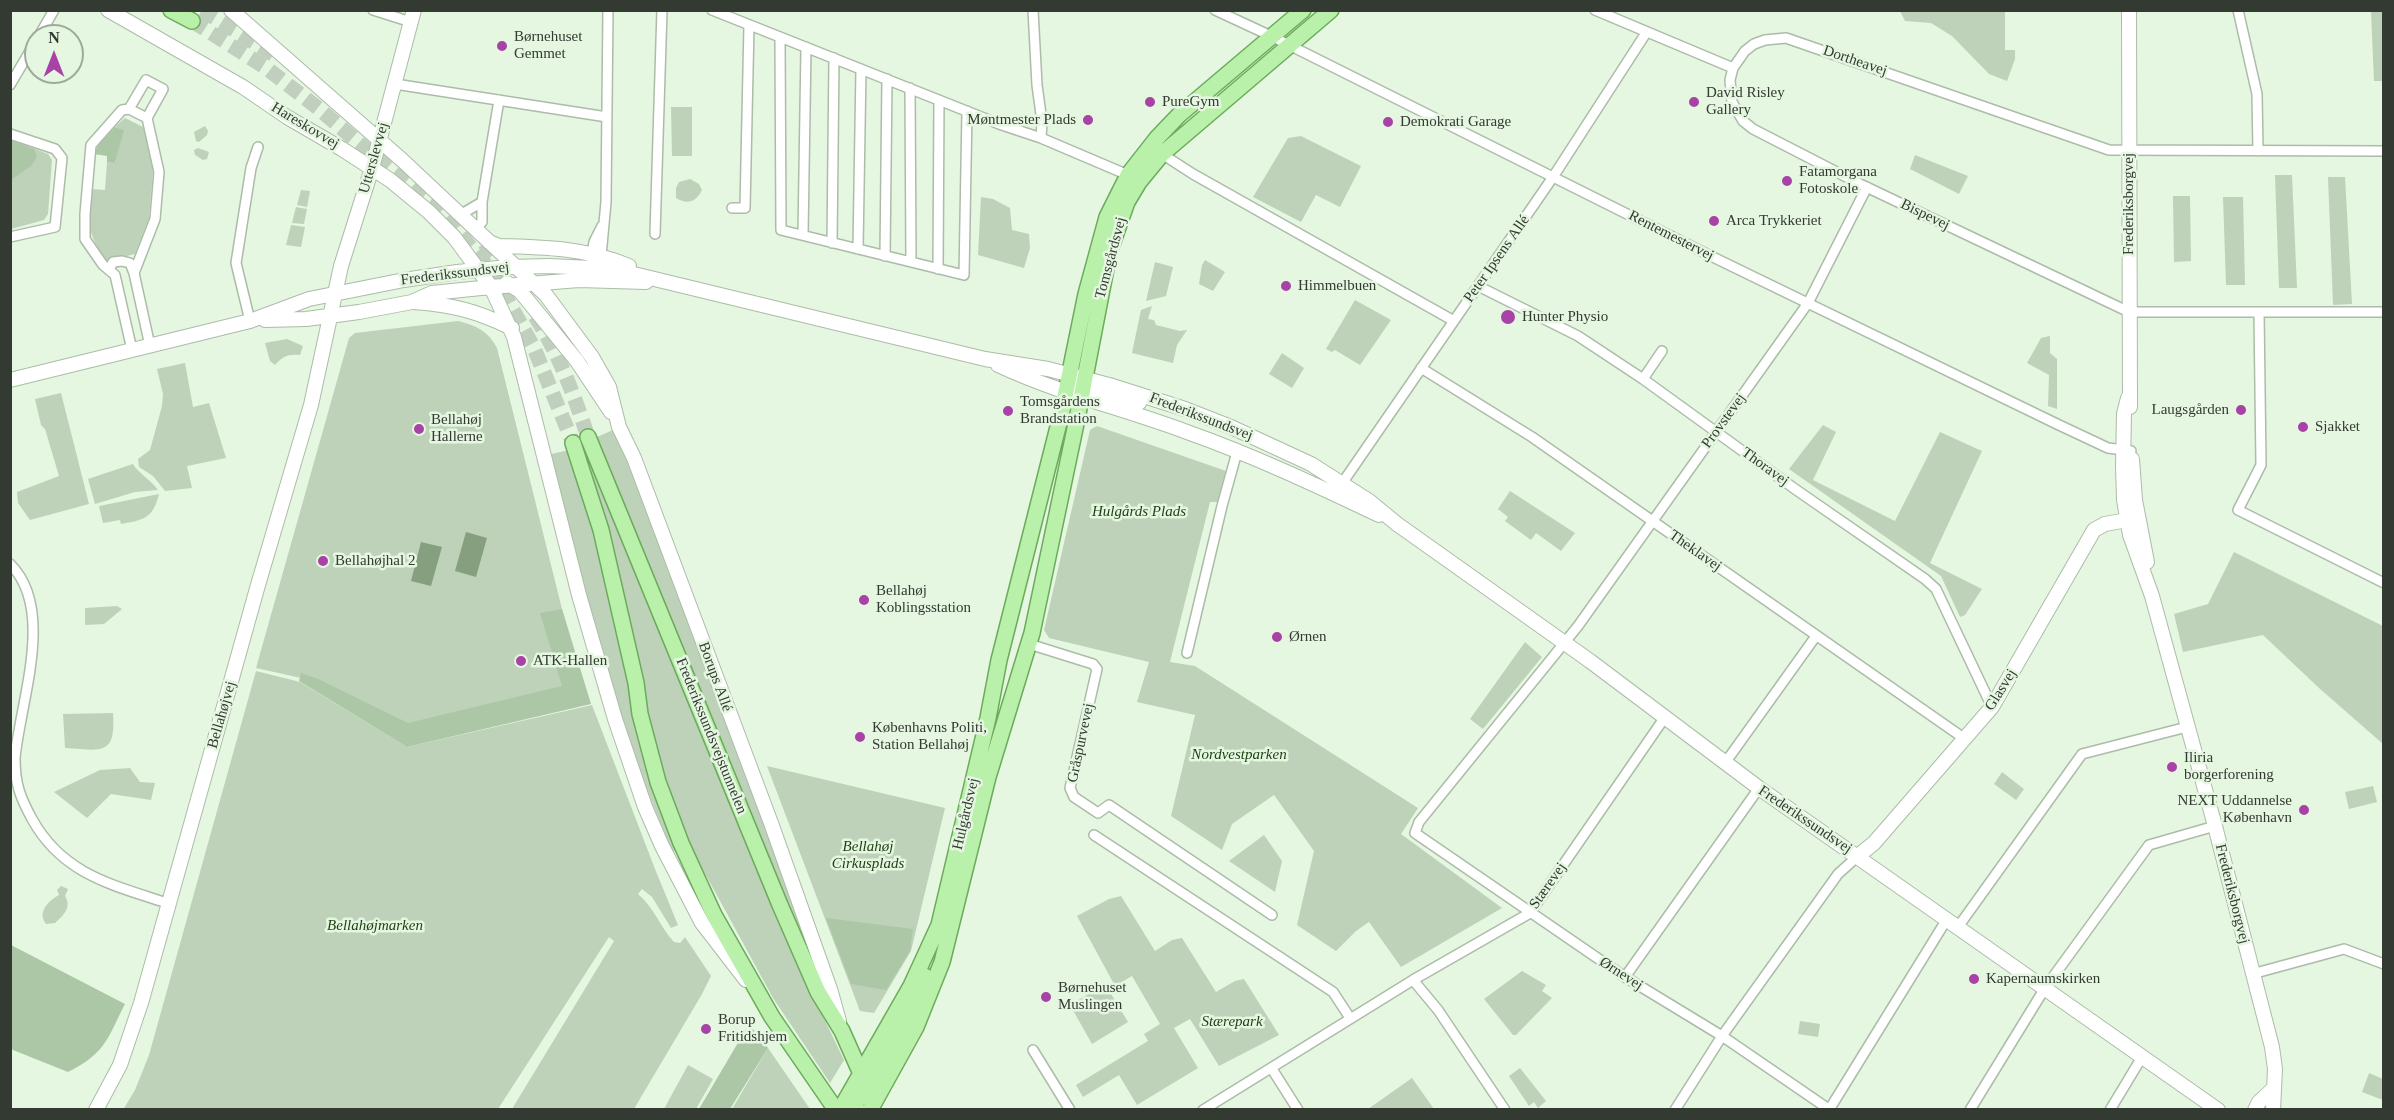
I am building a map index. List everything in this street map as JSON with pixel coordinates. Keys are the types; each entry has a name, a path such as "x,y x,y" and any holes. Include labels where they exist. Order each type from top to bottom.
{"main road":[{"path":"171,10 192,21"},
{"name":"Tomsgårdsvej","path":"1077,386 1097,249 1107,217 1128,175 1145,150 1179,115 1303,10"},
{"name":"Tomsgårdsvej","path":"1077,386 1109,253 1119,222 1139,182 1162,154 1331,10"},
{"name":"Hulgårdsvej","path":"870,1105 916,1027 937,978 953,926 988,777 1029,644 1077,386"},
{"name":"Hulgårdsvej","path":"838,1110 908,992 939,924 999,660 1077,386"},
{"name":"Frederikssundsvejstunnelen","path":"588,437 780,905 818,992 842,1031"},
{"path":"573,443 601,530 636,683 640,714 658,782 681,843 705,897 763,1001 838,1110"},
{"path":"870,1105 925,979 930,947"},
{"name":"Borups Allé","path":"842,1031 860,1073 870,1105"},
{"path":"855,1110 859,1097 860,1073"}],"street":[{"path":"46,24 54,10"},
{"name":"Hareskovvej","path":"108,10 243,87 287,117 372,168 429,212 454,237 491,287"},
{"path":"231,10 379,141 516,267"},
{"name":"Utterslevvej","path":"329,315 413,16 373,10"},
{"path":"591,268 603,224 606,202 608,10"},
{"path":"655,234 662,10"},
{"path":"712,10 1112,166 1128,175"},
{"path":"1033,10 1037,85 1042,122 1041,138"},
{"name":"Rentemestervej","path":"1215,10 2059,426 2108,448 2127,451"},
{"path":"1595,10 1733,68"},
{"name":"Frederiksborgvej","path":"2129,10 2127,520 2130,535 2152,596 2215,826 2275,1059 2273,1110"},
{"path":"2238,10 2257,94 2258,151"},
{"path":"732,208 746,208 749,25"},
{"name":"Peter Ipsens Allé","path":"1339,488 1553,177 1646,33"},
{"path":"780,37 782,230 964,275 967,111"},
{"name":"Dortheavej","path":"1733,68 1745,51 1754,44 1765,40 1786,38 2109,150 2384,151"},
{"path":"802,235 806,47"},
{"path":"832,243 834,58"},
{"path":"10,84 24,61"},
{"name":"Bispevej","path":"1733,68 1730,92 1732,102 1743,121 1753,129 1867,187 2128,312"},
{"path":"858,249 861,69"},
{"path":"885,256 887,79"},
{"path":"129,109 146,80 163,89 147,118 159,172 155,219 134,273"},
{"path":"395,84 607,117"},
{"path":"910,88 911,262"},
{"path":"475,229 482,222 482,202 499,100"},
{"path":"938,268 939,100"},
{"path":"132,350 115,275 85,239 85,214 91,145 122,110 129,109 147,118"},
{"path":"10,134 55,148 62,158 55,226 10,237"},
{"path":"250,321 236,263 250,168 258,147"},
{"path":"1162,154 1193,174 1454,321"},
{"name":"Provstevej","path":"1415,833 1419,822 1563,644 1808,303 1867,187"},
{"path":"460,215 482,202"},
{"path":"488,242 499,246 560,248 596,254 664,282"},
{"path":"109,270 113,262 130,263 150,346"},
{"name":"Frederikssundsvej","path":"10,380 250,321 309,299 404,280 516,267 591,268 613,269 985,358 1077,386 1185,409 1283,450 1397,524 1665,717 1759,788 2218,1110"},
{"name":"Borups Allé","path":"516,267 552,301 592,357 609,387 619,427 634,458 771,823 830,989 842,1031"},
{"path":"479,270 520,291 577,361 619,427"},
{"name":"Frederikssundsvej","path":"250,321 306,319 412,302 432,293 511,285 579,280 664,282"},
{"name":"Thoravej","path":"1478,286 1578,336 1717,431 1930,584 1936,589 1992,707"},
{"path":"491,287 512,328 579,595 615,719 645,807 662,846 702,923 763,1001"},
{"name":"Frederikssundsvej","path":"412,302 462,308 480,313 512,328"},
{"path":"2128,312 2384,312"},
{"path":"2259,312 2261,465 2238,510 2384,583"},
{"name":"Bellahøjvej","path":"96,1110 123,1055 141,1003 311,405 329,315"},
{"path":"1643,379 1662,351"},
{"name":"Frederikssundsvej","path":"985,358 1038,384 1077,386 1238,452 1339,488"},
{"name":"Theklavej","path":"1421,368 1532,436 1965,739"},
{"name":"Frederiksborgvej","path":"2127,451 2152,596"},
{"path":"1187,653 1222,506 1238,452"},
{"name":"Glasvej","path":"1858,856 1874,843 1992,707 2094,530 2105,524 2127,520"},
{"path":"10,564 28,590 33,620 32,651 15,758 15,776 19,795 42,836 68,863 118,888 170,904"},
{"path":"1725,763 1816,636"},
{"name":"Gråspurvevej","path":"1029,644 1093,664 1097,669 1070,788 1074,797 1098,813 1109,806 1272,915"},
{"name":"Stærevej","path":"1203,1110 1413,980 1530,913 1665,717"},
{"path":"1829,1109 1952,923 2082,754 2187,727"},
{"path":"1625,977 1759,788"},
{"path":"1970,1110 2045,988 2149,845 2215,826"},
{"name":"Ørnevej","path":"1415,833 1625,977 1722,1036 1829,1109"},
{"path":"1094,835 1334,992 1350,1018"},
{"path":"1675,1110 1722,1036 1838,874 1858,856"},
{"path":"2252,974 2344,949 2384,964"},
{"path":"1413,980 1438,1010 1505,1110"},
{"path":"1034,1050 1070,1110"},
{"path":"2110,1110 2142,1057"},
{"path":"1272,1069 1298,1110"},
{"path":"2255,1110 2259,1102 2273,1089"}],"green space":[{"path":"1900,11 2005,11 2005,50 2015,50 2015,59 2007,81 1989,74 1952,36 1931,23 1905,21"},
{"path":"2371,11 2383,11 2383,81 2374,81"},
{"path":"671,107 692,107 692,156 672,156"},
{"path":"125,118 145,130 153,171 149,218 135,254 106,261 95,242 90,227 91,189 105,190 107,162 115,163 123,130 115,127"},
{"path":"205,126 208,131 207,135 199,142 196,141 194,132"},
{"path":"1301,136 1361,166 1340,207 1316,195 1301,222 1253,197 1288,138"},
{"path":"198,148 209,152 207,159 203,160 195,155 194,150"},
{"path":"35,149 48,154 52,160 48,214 44,220 11,229 11,180 37,157"},
{"path":"1915,155 1968,176 1959,194 1910,169"},
{"path":"2275,175 2292,175 2297,288 2279,288"},
{"path":"2328,177 2345,177 2352,304 2333,305"},
{"path":"690,179 699,184 702,190 700,194 688,202 676,198 676,188 679,182"},
{"path":"301,190 310,191 307,207 297,205"},
{"path":"2173,196 2190,196 2191,261 2174,262"},
{"path":"981,197 993,199 1010,208 1012,230 1029,234 1030,248 1024,268 978,255"},
{"path":"2223,197 2243,197 2245,285 2226,285"},
{"path":"296,207 307,209 304,224 292,223"},
{"path":"291,225 305,227 301,247 286,245"},
{"path":"1205,260 1225,272 1213,291 1199,284"},
{"path":"1155,262 1173,267 1166,296 1146,301"},
{"path":"1355,300 1391,320 1360,365 1335,350 1332,352 1326,349"},
{"path":"1152,306 1148,319 1154,320 1156,325 1180,331 1187,330 1177,345 1173,363 1132,353 1141,310"},
{"path":"458,321 481,330 497,348 562,609 589,701 412,742 301,678 256,668 349,338 355,333"},
{"path":"2050,336 2050,353 2057,359 2057,409 2048,406 2049,375 2027,363 2041,338"},
{"path":"287,339 303,346 300,355 286,356 275,365 270,361 265,343"},
{"path":"1282,353 1304,368 1292,388 1269,374"},
{"path":"185,363 193,407 209,403 226,458 187,466 192,488 165,491 153,476 139,467 138,459 150,450 162,406 163,394 157,369"},
{"path":"61,393 89,504 30,520 18,503 17,492 59,476 45,429 41,425 35,399"},
{"path":"1823,425 1836,432 1813,480 1895,521 1940,432 1982,451 1930,563 1982,589 1965,615 1960,617 1941,576 1789,469"},
{"path":"1097,426 1226,471 1218,502 1210,502 1170,662 1195,666 1418,808 1401,834 1502,908 1401,967 1369,922 1356,931 1336,951 1297,925 1314,851 1274,795 1232,824 1222,850 1171,816 1195,715 1137,702 1149,662 1049,638 1044,630 1090,430"},
{"path":"613,430 641,493 801,925 789,946 844,1060 830,1083 773,998 702,868 671,849 643,780 602,659 551,454 565,451"},
{"path":"133,464 158,490 135,492 95,504 88,479"},
{"path":"1510,491 1575,533 1561,551 1536,533 1531,540 1505,521 1508,517 1498,509"},
{"path":"159,494 154,509 146,517 121,524 120,520 103,523 99,506"},
{"path":"2234,552 2383,626 2383,744 2263,635 2183,652 2174,614 2208,604"},
{"path":"117,606 122,609 104,624 85,625 85,608"},
{"path":"1525,642 1542,657 1483,729 1470,719"},
{"name":"Bellahøjmarken","path":"256,671 300,682 407,747 592,705 678,925 671,928 652,897 642,889 638,894 674,942 680,943 685,937 711,976 634,1109 512,1109 614,941 609,937 498,1109 123,1110 135,1090 149,1055"},
{"path":"113,713 112,737 104,748 88,750 65,748 63,714"},
{"name":"Bellahøj Cirkusplads","path":"767,766 945,808 911,951 874,1013 860,1011"},
{"path":"130,768 140,782 155,783 151,800 111,794 87,818 54,792 100,770"},
{"path":"2002,772 2024,789 2016,800 1994,784"},
{"path":"2373,786 2377,802 2349,809 2345,792"},
{"path":"1264,835 1282,861 1275,892 1229,861"},
{"path":"61,886 68,889 65,896 68,904 66,911 55,923 46,924 43,911 51,900 59,895 57,890"},
{"name":"Stærepark","path":"1121,896 1155,951 1172,940 1182,938 1216,992 1235,981 1244,979 1279,1035 1219,1066 1190,1019 1174,1028 1198,1068 1137,1105 1119,1075 1083,1097 1076,1085 1148,1041 1144,1034 1160,1024 1132,976 1115,986 1077,916 1109,899"},
{"path":"1522,971 1546,985 1542,991 1552,998 1516,1035 1513,1035 1484,999"},
{"path":"1105,984 1128,1022 1092,1044 1070,1005"},
{"path":"1800,1021 1820,1024 1818,1037 1798,1034"},
{"path":"768,1048 810,1109 732,1109"},
{"path":"688,1065 713,1079 696,1109 664,1109"},
{"path":"1520,1068 1546,1101 1538,1108 1534,1102 1529,1106 1509,1076"},
{"path":"2369,1073 2383,1079 2383,1100 2362,1092"},
{"path":"1412,1078 1434,1109 1368,1109"}],"shaded area":[{"path":"115,127 124,130 115,163 107,162 107,156 94,154 99,144"},
{"path":"11,140 35,149 37,157 31,166 11,180"},
{"path":"466,532 487,538 476,577 455,571"},
{"path":"421,542 442,547 431,586 411,581"},
{"path":"562,609 591,704 407,747 299,681 301,673 318,679 408,723 562,686 540,613"},
{"path":"826,918 913,929 910,951 886,990 851,984"},
{"path":"11,945 125,1004 104,1044 81,1065 68,1072 13,1050 10,1046"},
{"path":"749,1024 768,1048 730,1109 699,1109"}],"tunnel":[{"path":"202,10 279,58"},
{"path":"192,21 265,67 318,108 445,217 492,272 534,348 573,443"},
{"path":"484,243 505,268 521,293"},
{"path":"535,316 565,375 588,437"}],"place":[{"name":"Børnehuset Gemmet","path":"502,46"},
{"name":"PureGym","path":"1150,102"},
{"name":"David Risley Gallery","path":"1694,102"},
{"name":"Møntmester Plads","path":"1088,120"},
{"name":"Demokrati Garage","path":"1388,122"},
{"name":"Fatamorgana Fotoskole","path":"1787,181"},
{"name":"Arca Trykkeriet","path":"1714,221"},
{"name":"Himmelbuen","path":"1286,286"},
{"name":"Hunter Physio","path":"1508,317"},
{"name":"Laugsgården","path":"2241,410"},
{"name":"Tomsgårdens Brandstation","path":"1008,411"},
{"name":"Sjakket","path":"2303,427"},
{"name":"Bellahøj Hallerne","path":"419,429"},
{"name":"Bellahøjhal 2","path":"323,561"},
{"name":"Bellahøj Koblingsstation","path":"864,600"},
{"name":"Ørnen","path":"1277,637"},
{"name":"ATK-Hallen","path":"521,661"},
{"name":"Københavns Politi, Station Bellahøj","path":"860,737"},
{"name":"Iliria borgerforening","path":"2172,767"},
{"name":"NEXT Uddannelse København","path":"2304,810"},
{"name":"Kapernaumskirken","path":"1974,979"},
{"name":"Børnehuset Muslingen","path":"1046,997"},
{"name":"Borup Fritidshjem","path":"706,1029"}],"park label":[{"name":"Hulgårds Plads","path":"1139,512"},
{"name":"Nordvestparken","path":"1239,755"}]}
